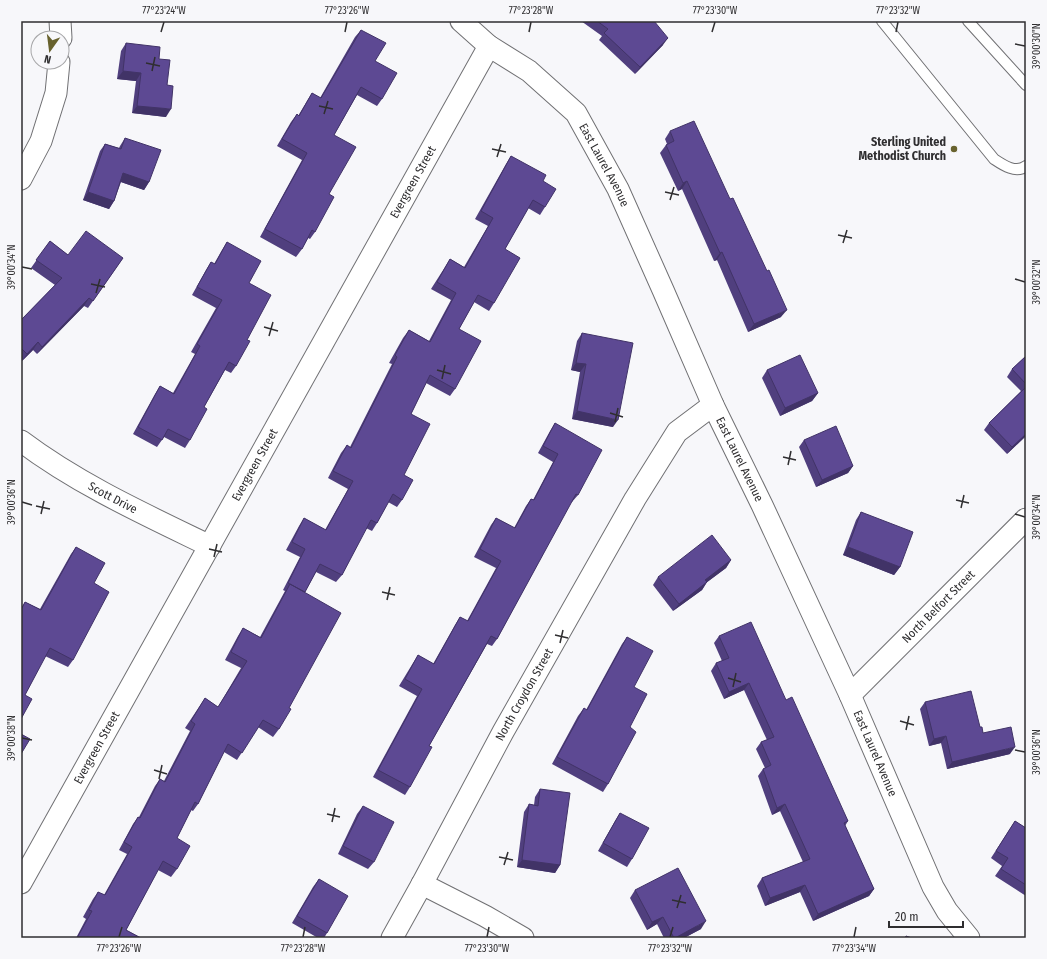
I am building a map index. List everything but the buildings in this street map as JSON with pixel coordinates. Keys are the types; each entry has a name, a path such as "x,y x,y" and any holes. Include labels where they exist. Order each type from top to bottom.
{"street":[{"name":"East Laurel Avenue","path":"461,21 489,46 529,71 576,113 618,189 713,405 762,505 850,695 934,887 947,911 969,938"},
{"name":"Evergreen Street","path":"21,883 489,46"},
{"path":"21,179 41,141 56,93 58,70"},
{"name":"North Croydon Street","path":"392,938 503,732 635,499 677,432 713,405"},
{"name":"Scott Drive","path":"21,441 39,454 123,504 210,546"},
{"name":"North Belfort Street","path":"850,695 1026,519"},
{"path":"422,884 524,938"}],"lane":[{"path":"882,21 994,159 1013,169 1024,168 1026,166"},
{"path":"968,21 1026,85"}],"place":[{"name":"Sterling United Methodist Church","path":"954,149"}]}
